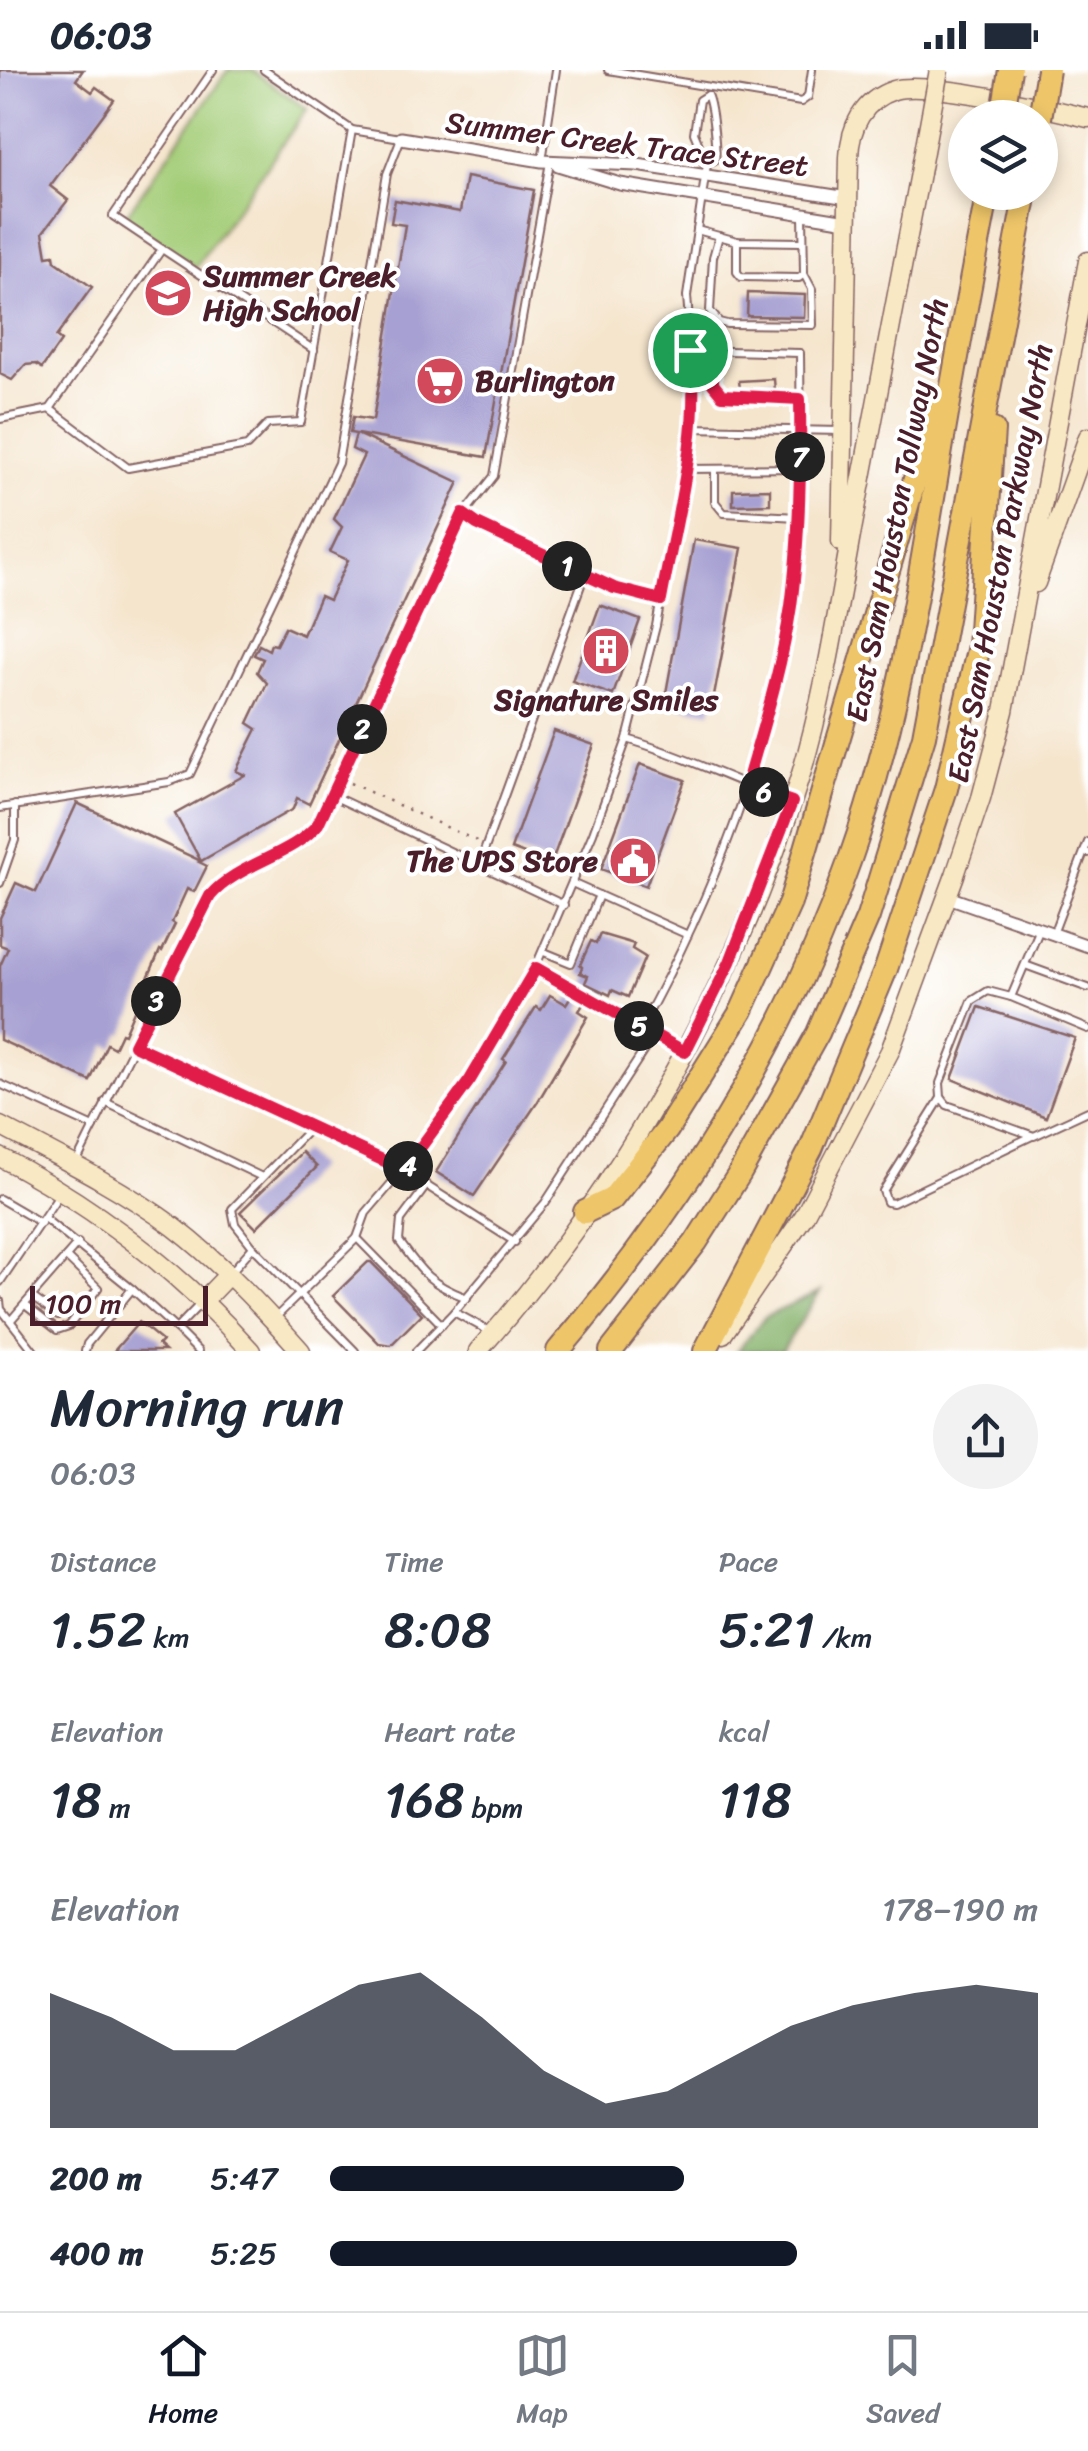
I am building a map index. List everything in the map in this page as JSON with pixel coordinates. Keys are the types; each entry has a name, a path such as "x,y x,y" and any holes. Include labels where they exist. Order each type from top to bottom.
{"highway":[{"path":"1005,100 1010,70"},
{"path":"1043,100 1048,70"},
{"name":"East Sam Houston Tollway North","path":"558,1351 617,1282 708,1151 764,1058 795,997 852,856 900,682 984,210"},
{"path":"611,1351 696,1242 740,1173 818,1033 868,917 924,736 1022,210"},
{"path":"586,1212 612,1199 666,1130 742,1010 790,902 962,321"},
{"path":"708,1351 811,1149 886,970 946,790 979,646 1000,322"}],"main road":[{"path":"478,1351 586,1212 685,1052 730,962 792,802 828,668 939,70"},
{"path":"840,594 852,130 869,105 893,90 910,88 1033,104 1088,118"},
{"name":"East Sam Houston Parkway North","path":"708,1351 813,1200 890,1051 948,897 981,798 1004,710 1088,261"},
{"path":"1017,635 1088,437"},
{"path":"0,1126 142,1204 229,1274 301,1351"},
{"path":"0,1156 134,1242 203,1301 244,1349"},
{"path":"61,1192 74,1166"},
{"path":"203,1301 229,1274"}],"street":[{"name":"Summer Creek Trace Street","path":"401,138 546,162 706,171 848,198"},
{"path":"546,162 600,180 847,220"},
{"path":"948,897 1088,946"}],"lane":[{"path":"214,70 113,216 314,350"},
{"path":"0,808 169,782 190,774 338,462 387,174 401,138 352,130 264,70"},
{"path":"74,1166 210,896 227,879 308,834 318,824 463,514 489,484 497,468 546,162 556,70"},
{"path":"608,70 800,102 808,97 812,70"},
{"path":"273,1320 357,1238 366,1213 404,1170 470,1080 544,952 574,884 627,738 661,600 691,428 694,383 687,296 706,171 715,161 718,148 711,132 709,86"},
{"path":"706,171 698,158 699,145 694,133 699,100 707,95"},
{"path":"50,409 128,468 247,446 268,424 301,422 352,130"},
{"path":"719,236 713,257 710,311 719,322 812,325 812,289 804,274 804,214"},
{"path":"697,230 737,241 802,242"},
{"path":"737,241 737,272 741,277 799,278 804,274"},
{"path":"0,419 50,409 162,249"},
{"path":"641,1027 688,934 746,786 786,634 794,579 800,468 800,353 690,350"},
{"path":"713,351 713,384 722,395 800,399"},
{"path":"691,428 844,431"},
{"path":"684,469 800,468"},
{"path":"715,470 715,502 724,513 798,517"},
{"path":"463,514 585,574 628,592 661,600"},
{"path":"479,865 585,574"},
{"path":"627,738 792,802"},
{"path":"331,795 564,906"},
{"path":"0,883 12,858 14,806"},
{"path":"1053,934 1088,842"},
{"path":"574,884 688,934"},
{"path":"544,952 571,963 599,896"},
{"path":"1011,997 1040,929"},
{"path":"1025,965 1088,988"},
{"path":"536,968 685,1052"},
{"path":"1034,1136 947,1105 941,1097 940,1083 972,1001 988,991 1088,1029"},
{"path":"416,1351 467,1298 558,1184 654,1035"},
{"path":"134,1045 404,1170 514,1242"},
{"path":"0,1084 94,1127"},
{"path":"941,1097 883,1191 888,1202 1086,1112 1088,1102"},
{"path":"106,1102 262,1177"},
{"path":"311,1126 232,1212 238,1228 253,1247 355,1351"},
{"path":"427,1185 401,1220 399,1241 420,1270 442,1289 467,1298"},
{"path":"0,1282 61,1192"},
{"path":"0,1199 78,1243 198,1351"},
{"path":"357,1238 442,1324"},
{"path":"10,1320 78,1243"},
{"path":"229,1274 253,1247"},
{"path":"26,1304 57,1330 69,1326 98,1292 97,1285 66,1257"},
{"path":"86,1351 86,1344 132,1289"},
{"path":"32,1297 58,1316 90,1301"},
{"path":"0,1301 1,1309 34,1351"},
{"path":"176,1329 203,1301"},
{"path":"454,1312 494,1334"}],"path":[{"path":"339,778 486,845"}],"green space":[{"path":"228,70 252,70 307,109 195,268 124,218"},
{"path":"820,1292 782,1351 737,1351 765,1317"}],"building":[{"path":"0,70 83,70 76,80 92,92 96,87 114,100 50,186 68,200 43,232 47,256 54,255 55,261 92,287 56,337 61,341 42,368 25,365 12,380 0,374"},
{"path":"466,177 534,190 486,457 357,434 459,482 309,804 297,798 293,809 201,861 175,814 245,775 236,771 257,729 248,723 267,683 257,672 263,659 254,655 259,645 269,650 271,644 276,645 285,627 303,635 320,596 329,600 348,560 330,552 342,527 334,519 364,455 352,449 356,434 350,433 353,417 373,420 405,225 391,223 395,200 460,212"},
{"path":"748,293 805,295 804,317 747,316"},
{"path":"774,379 775,391 740,389 739,381"},
{"path":"770,489 770,504 733,505 733,490"},
{"path":"694,540 742,548 711,712 664,704"},
{"name":"Signature Smiles","path":"600,605 640,620 613,695 572,681"},
{"path":"554,731 594,745 551,864 511,849"},
{"path":"640,764 685,780 646,886 601,869"},
{"path":"77,803 207,866 194,892 187,889 124,1034 121,1033 114,1048 107,1044 90,1081 0,1040 0,966 8,948 0,945 0,918 16,883 36,892"},
{"path":"600,934 634,944 632,949 645,957 628,997 612,990 610,995 585,983 588,976 580,973 591,941 596,944"},
{"path":"550,995 566,1004 571,996 584,1003 579,1011 588,1017 537,1103 474,1196 436,1172 536,1007 541,1010"},
{"path":"979,1007 1075,1038 1046,1117 952,1079"},
{"path":"302,1152 317,1167 256,1228 240,1212"},
{"path":"368,1262 422,1314 391,1345 379,1343 333,1296"},
{"path":"139,1322 162,1341 158,1345 165,1351 114,1351"}],"place":[{"name":"Summer Creek High School","path":"168,293"},
{"name":"Burlington","path":"440,381"},
{"name":"Signature Smiles","path":"606,651"},
{"name":"The UPS Store","path":"633,861"}],"route":[{"path":"690,350 713,351 713,384 722,395 800,399 800,430 790,609 781,658 746,786 792,802 730,962 685,1052 536,968 470,1080 404,1170 134,1045 199,912 214,890 318,824 463,514 614,588 661,600 691,428 694,383 690,350"}]}
